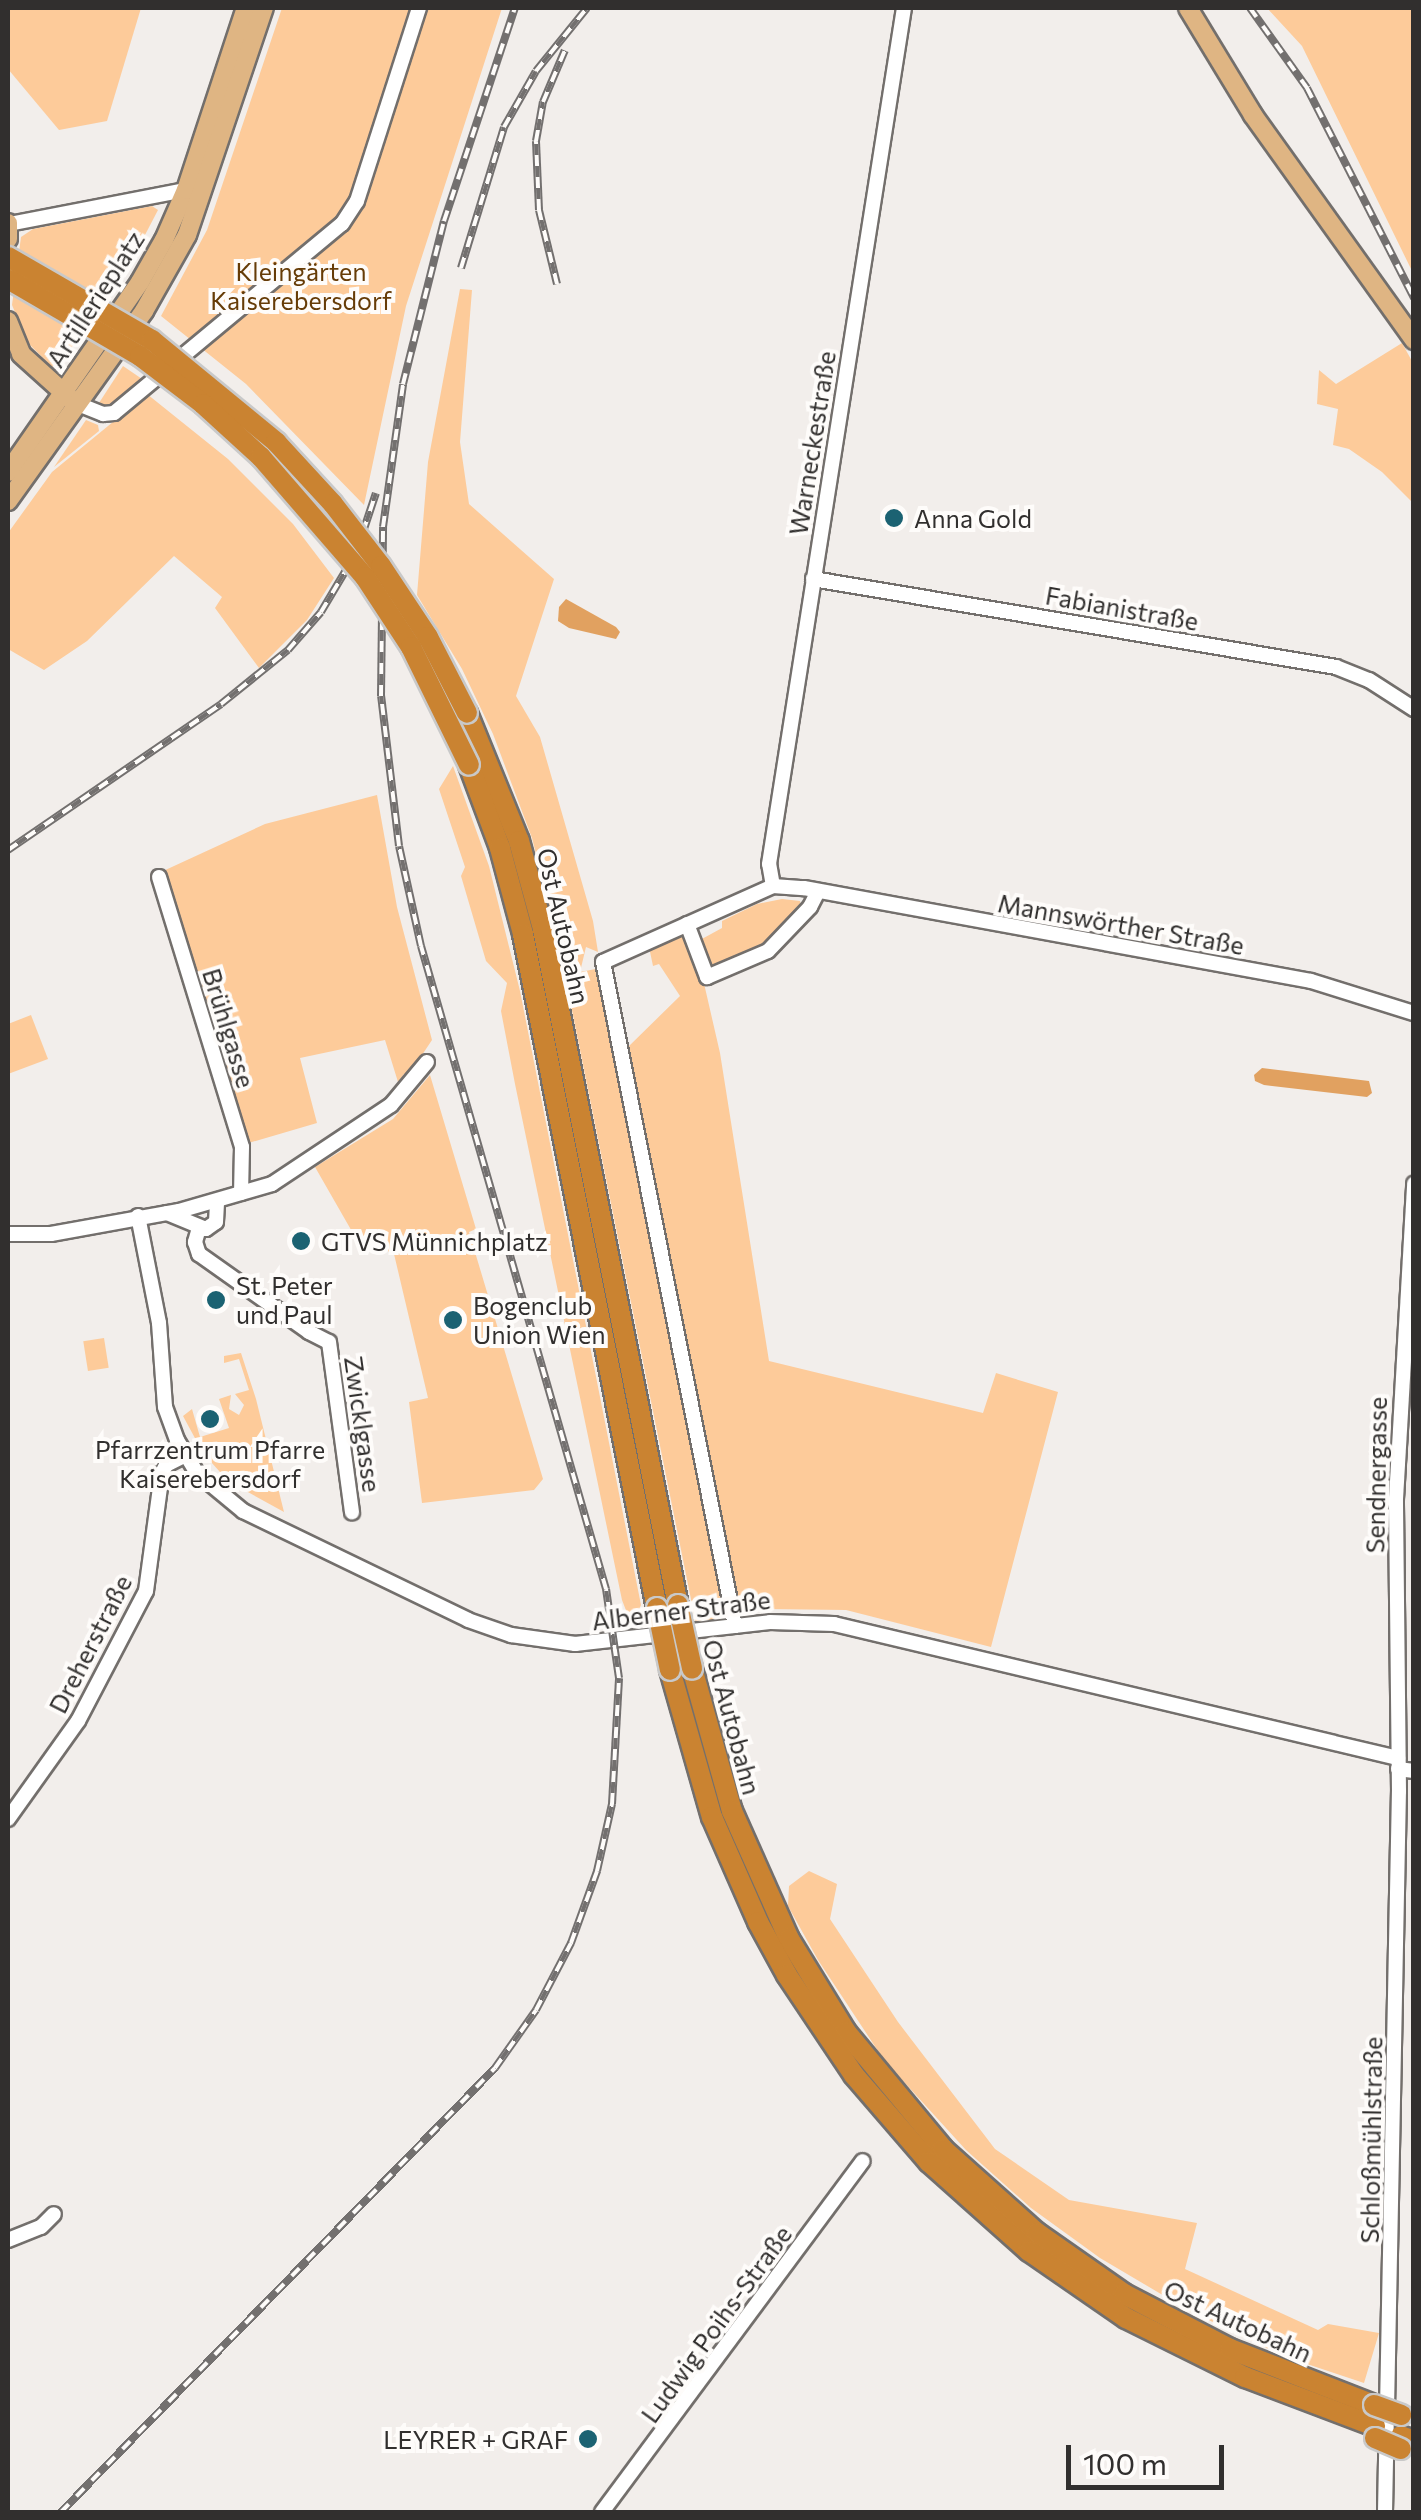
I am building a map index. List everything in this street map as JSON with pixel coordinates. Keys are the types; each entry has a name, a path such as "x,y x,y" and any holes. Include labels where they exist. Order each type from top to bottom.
{"highway":[{"name":"Ost Autobahn","path":"8,257 152,340 276,442 333,504 382,566 428,637 468,713 518,842 542,929 667,1607"},
{"name":"Ost Autobahn","path":"8,279 140,356 203,404 262,457 316,515 365,577 411,647 469,765 500,848 523,934 681,1669 701,1783 741,1887 819,2025 895,2124 993,2222 1076,2286 1207,2360 1332,2411 1408,2433"},
{"name":"Ost Autobahn","path":"681,1669 732,1811 789,1938 856,2045 942,2149 1037,2233 1124,2294 1375,2423"}],"main road":[{"path":"193,193 246,8"},
{"path":"193,193 264,8"},
{"path":"1188,8 1253,115 1414,340"},
{"name":"Artillerieplatz","path":"8,321 21,354 70,399 193,193"},
{"name":"Artillerieplatz","path":"8,223 8,238"},
{"path":"8,472 70,399"},
{"path":"8,501 70,399"}],"street":[{"path":"70,399 102,414 114,413 342,224 357,202 419,8"},
{"name":"Warneckestraße","path":"773,886 770,864 904,8"},
{"name":"Artillerieplatz","path":"8,223 193,193"},
{"name":"Fabianistraße","path":"813,579 1336,667 1368,680 1414,709"},
{"name":"Brühlgasse","path":"159,876 242,1148 240,1194"},
{"path":"735,1626 603,962 773,886"},
{"name":"Mannswörther Straße","path":"773,886 1311,981 1414,1013"},
{"path":"687,924 708,976 768,952 810,907 818,891"},
{"path":"8,1234 52,1234 166,1213 217,1203 272,1184 391,1105 427,1062"},
{"name":"Sendnergasse","path":"1403,1766 1396,1481 1414,1184"},
{"path":"166,1213 200,1228 216,1222 217,1203"},
{"path":"138,1216 156,1304 165,1408 184,1456"},
{"name":"Zwicklgasse","path":"200,1228 194,1242 199,1254 329,1342 352,1512"},
{"name":"Alberner Straße","path":"184,1456 216,1492 243,1510 468,1620 510,1635 595,1644 792,1620 850,1628 1403,1766"},
{"name":"Dreherstraße","path":"8,1818 78,1722 146,1591 164,1469 184,1456"},
{"name":"Schloßmühlstraße","path":"1385,2512 1403,1766"},
{"name":"Ludwig Poihs-Straße","path":"602,2512 864,2161"},
{"path":"8,2240 26,2235 54,2214"}],"green space":[{"path":"8,8 141,8 107,121 59,130 8,69"},
{"name":"Kleingärten Kaiserebersdorf","path":"282,8 502,8 406,306 364,505 246,384 161,316 207,230"},
{"path":"1267,8 1413,8 1413,273 1302,46"},
{"path":"152,206 158,210 134,256 70,350 52,367 28,343 12,305 21,237 33,229"},
{"path":"460,289 472,290 460,442 469,504 554,579 516,696 540,737 593,921 598,952 586,947 580,972 601,968 627,1048 680,996 659,964 653,966 649,947 681,934 700,940 722,928 722,921 757,904 782,899 800,901 801,908 776,938 703,979 720,1053 769,1361 983,1413 996,1373 1058,1392 991,1647 846,1610 766,1609 696,1624 557,936 532,838 493,734 462,669 417,595 428,462"},
{"path":"1402,343 1413,363 1413,503 1382,472 1349,449 1333,445 1338,409 1317,404 1319,370 1336,384"},
{"path":"123,366 145,381 108,409 97,406"},
{"path":"147,394 228,459 293,524 334,578 307,620 259,668 215,608 222,597 174,556 87,641 44,670 8,649 8,533 52,472"},
{"path":"86,420 98,425 99,431 54,467"},
{"path":"453,766 489,866 520,991 641,1605 632,1626 622,1600 515,1084 501,1011 507,983 486,961 461,876 465,867 439,789"},
{"path":"377,795 397,907 432,1040 408,1076 404,1074 398,1082 385,1040 300,1058 317,1123 245,1144 161,872 265,824"},
{"path":"31,1015 48,1059 8,1074 8,1024"},
{"name":"Bogenclub Union Wien","path":"430,1075 476,1229 469,1232 543,1479 534,1490 422,1503 409,1402 428,1398 394,1254 354,1235 315,1167 393,1119"},
{"path":"104,1338 109,1368 88,1371 83,1341"},
{"path":"241,1353 284,1512 228,1481 203,1453 183,1416 192,1409 200,1437 229,1428 219,1399 231,1395 229,1409 239,1415 244,1405 235,1394 249,1390 239,1359 224,1363 224,1356"},
{"path":"809,1871 837,1884 830,1919 898,2022 995,2149 1069,2200 1197,2223 1185,2269 1318,2330 1328,2324 1379,2333 1364,2383 1283,2356 1188,2310 1100,2258 1031,2208 966,2150 884,2060 818,1960 788,1906 789,1886"}],"shaded area":[{"path":"566,599 616,627 620,632 616,639 569,628 558,621 559,607"},
{"path":"1262,1068 1369,1081 1372,1093 1367,1097 1264,1085 1255,1081 1254,1075"}],"railway":[{"path":"61,2512 495,2068 536,2010 571,1943 597,1871 612,1804 619,1678 606,1589 421,946 399,846 381,696 383,527 403,384 444,221 515,8"},
{"path":"461,268 504,127 536,71 587,8"},
{"path":"1250,8 1307,88 1414,298"},
{"path":"557,284 539,210 536,141 543,102 565,50"},
{"path":"8,850 221,704 288,650 321,612 356,553 376,493"}],"place":[{"name":"Anna Gold","path":"894,518"},
{"name":"GTVS Münnichplatz","path":"301,1241"},
{"name":"St. Peter und Paul","path":"216,1300"},
{"name":"Bogenclub Union Wien","path":"453,1320"},
{"name":"Pfarrzentrum Pfarre Kaiserebersdorf","path":"210,1419"},
{"name":"LEYRER + GRAF","path":"588,2439"}]}
